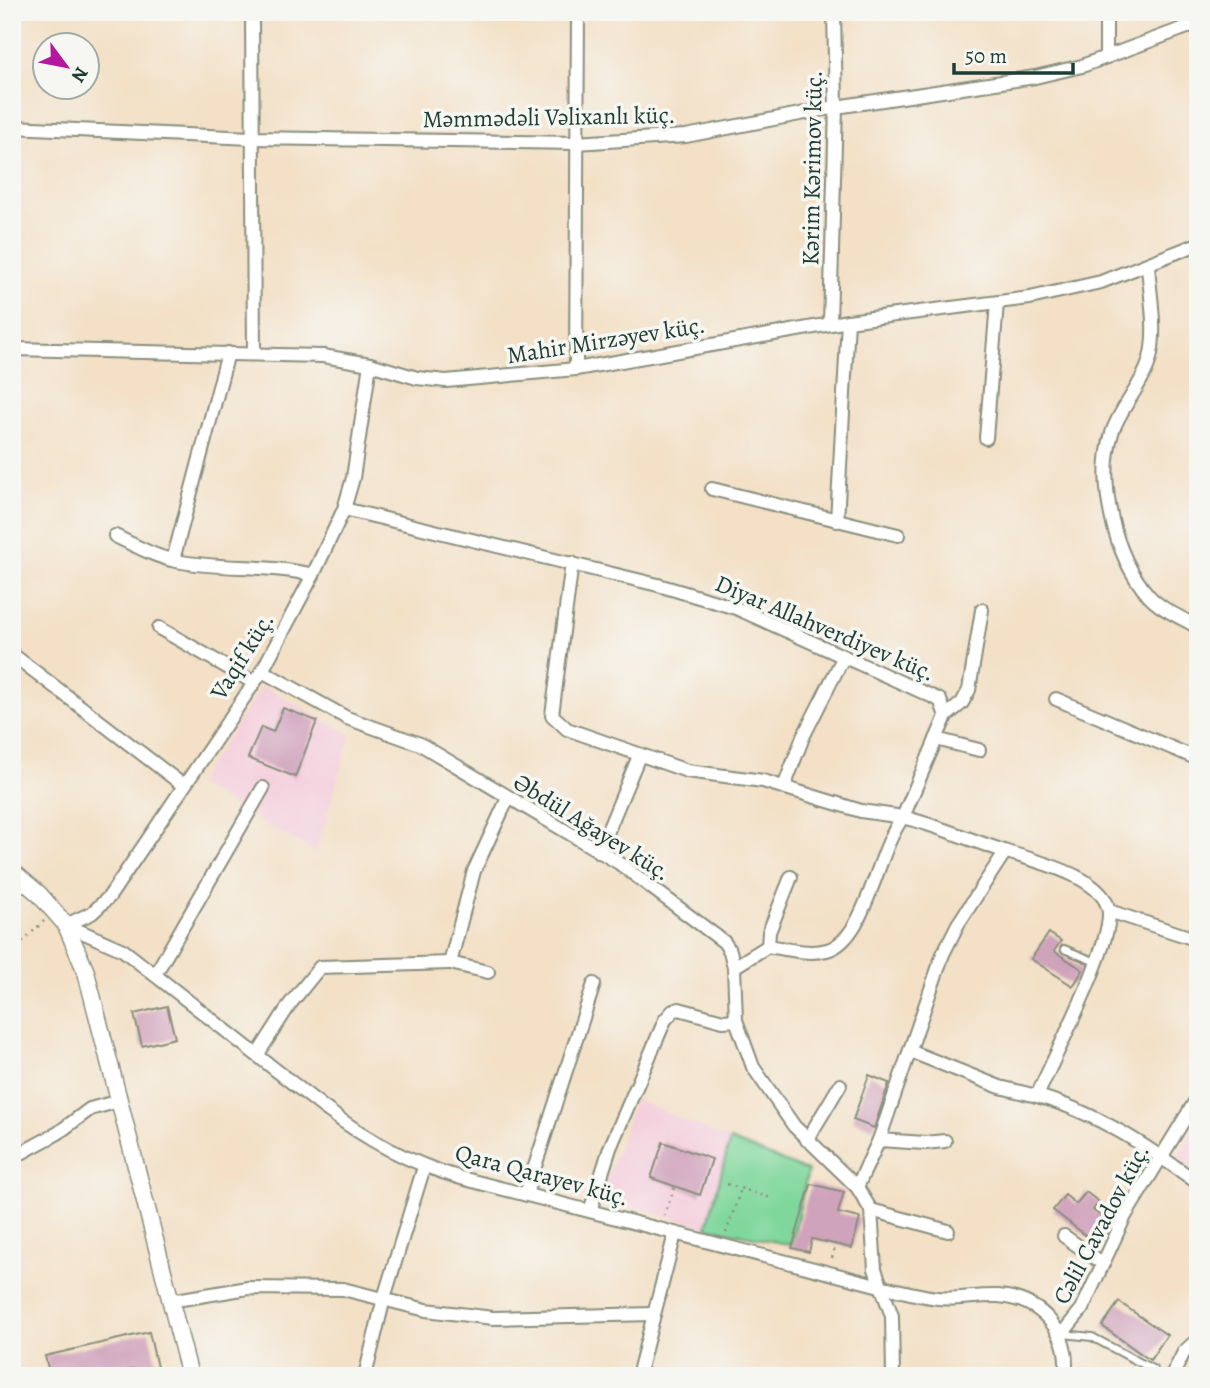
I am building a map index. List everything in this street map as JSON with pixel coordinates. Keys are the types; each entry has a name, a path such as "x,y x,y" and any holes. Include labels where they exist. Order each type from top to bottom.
{"street":[{"path":"252,12 254,354"},
{"path":"576,369 578,12"},
{"name":"Kərim Kərimov küç.","path":"830,324 836,107 834,12"},
{"path":"1106,12 1106,57"},
{"name":"Məmmədəli Vəlixanlı küç.","path":"12,127 251,138 576,143 686,136 836,107 1035,77 1106,57 1198,23"},
{"path":"1198,200 1198,213"},
{"name":"Mahir Mirzəyev küç.","path":"12,349 323,356 370,364 417,378 446,381 576,369 848,321 997,303 1101,282 1148,266 1198,244"},
{"path":"1148,266 1153,338 1149,361 1112,434 1107,460 1107,507 1119,539 1149,597 1198,627"},
{"path":"986,438 997,303"},
{"path":"837,521 848,321"},
{"path":"173,560 228,353"},
{"name":"Vaqif küç.","path":"66,925 92,913 109,897 262,671 313,575 344,509 353,478 370,364"},
{"path":"712,489 898,535"},
{"name":"Diyar Allahverdiyev küç.","path":"344,509 572,563 736,608 940,700 946,716 903,817 886,841 852,935 827,950 768,946"},
{"path":"115,537 173,560 210,566 289,569 313,575"},
{"path":"572,563 552,715 567,729 687,771 784,787 861,810 903,817 1006,852 1037,859 1078,879 1102,897 1109,911 1106,933 1037,1096"},
{"path":"946,716 962,703 969,690 982,610"},
{"path":"159,628 253,682"},
{"path":"12,654 184,786"},
{"path":"784,787 803,737 844,656"},
{"name":"Əbdül Ağayev küç.","path":"262,671 347,718 420,744 599,852 724,942 730,951 734,967 736,1020 753,1067 807,1140 857,1187 871,1210 875,1269 892,1316 893,1376"},
{"path":"1056,699 1198,759"},
{"path":"936,739 979,750"},
{"path":"599,852 639,756"},
{"path":"156,973 263,788"},
{"path":"450,964 474,870 508,798"},
{"path":"857,1187 879,1140 912,1052 943,954 958,924 1006,852"},
{"name":"Qara Qarayev küç.","path":"12,871 66,925 86,971 190,1376"},
{"path":"734,967 768,946 769,932 791,877"},
{"path":"1109,911 1198,940"},
{"name":"Qara Qarayev küç.","path":"66,925 123,950 156,973 356,1132 424,1167 880,1286 936,1298 1010,1298 1041,1312 1062,1335"},
{"path":"258,1054 290,1004 320,967 450,964 488,972"},
{"path":"526,1194 594,984"},
{"path":"590,1211 619,1124 665,1020 673,1011 679,1009 723,1021 736,1020"},
{"path":"912,1052 1000,1087 1037,1096 1098,1119 1161,1156 1198,1183"},
{"path":"807,1140 840,1085"},
{"name":"Cəlil Cavadov küç.","path":"1065,1376 1066,1349 1062,1335 1082,1309 1102,1263 1161,1156 1198,1097"},
{"path":"12,1158 58,1133 90,1109 119,1101"},
{"path":"879,1140 945,1141"},
{"path":"365,1376 384,1298 424,1167"},
{"path":"871,1210 948,1231"},
{"path":"638,1376 675,1234"},
{"path":"1064,1236 1102,1263"},
{"path":"170,1301 248,1288 343,1289 426,1310 493,1318 654,1314"},
{"path":"1172,1376 1184,1352 1198,1339"}],"lane":[{"path":"1064,949 1096,962"},
{"path":"1062,1335 1093,1337 1154,1370"}],"path":[{"path":"12,951 53,911"},
{"path":"727,1184 771,1198"},
{"path":"660,1230 674,1186"},
{"path":"722,1246 741,1189"}],"shaded area":[{"path":"263,686 351,735 316,853 196,784"},
{"path":"635,1099 730,1140 707,1227 601,1198"},
{"path":"1198,1121 1198,1172 1177,1158"}],"green space":[{"path":"730,1140 808,1171 791,1245 707,1227"}],"building":[{"path":"283,708 317,721 295,777 248,758 261,727 273,732"},
{"path":"1049,933 1061,941 1054,951 1083,970 1073,986 1031,959"},
{"path":"167,1006 175,1038 142,1046 134,1014"},
{"path":"869,1075 889,1083 874,1128 853,1120"},
{"path":"663,1142 712,1159 700,1195 651,1178"},
{"path":"811,1184 844,1192 838,1213 860,1218 852,1248 812,1239 809,1252 792,1248"},
{"path":"1086,1192 1099,1202 1093,1210 1112,1224 1098,1245 1053,1210 1065,1195 1076,1204"},
{"path":"1119,1302 1167,1335 1150,1360 1102,1326"},
{"path":"149,1332 159,1376 135,1376 134,1369 106,1376 50,1376 45,1356"}]}
